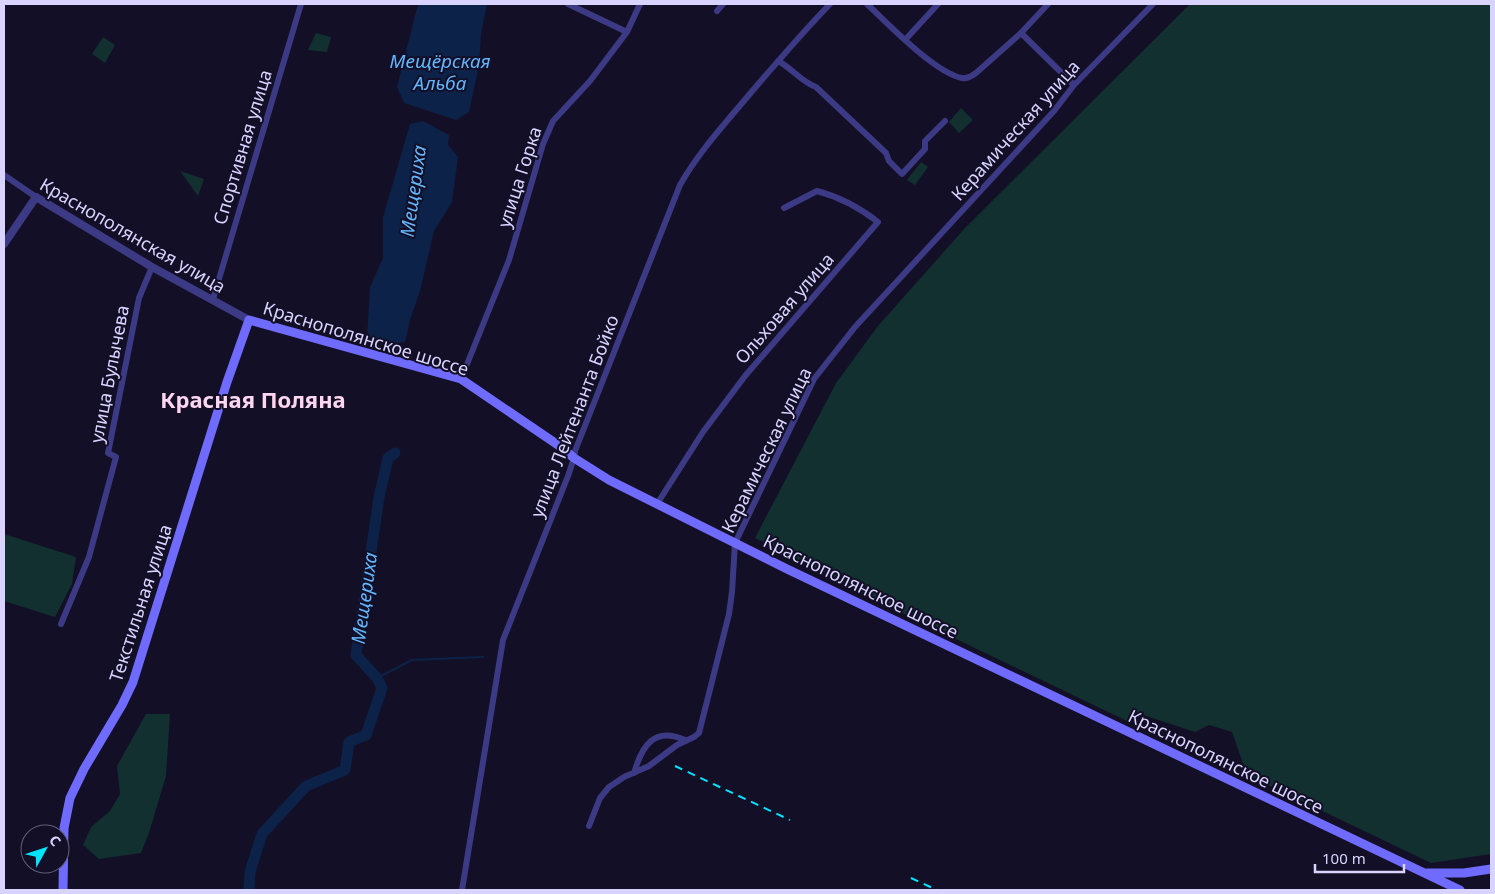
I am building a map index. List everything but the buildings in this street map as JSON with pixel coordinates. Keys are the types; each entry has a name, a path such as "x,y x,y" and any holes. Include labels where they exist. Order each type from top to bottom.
{"main road":[{"name":"Краснополянское шоссе","path":"249,320 461,379 574,458 610,480 735,543 1460,890"},
{"name":"Текстильная улица","path":"63,890 64,828 70,798 73,789 122,705 133,682 249,320"},
{"path":"1420,872 1442,874 1491,869"}],"street":[{"name":"Спортивная улица","path":"213,299 301,4"},
{"path":"568,4 627,32"},
{"name":"улица Горка","path":"461,379 509,260 543,144 553,121 590,81 627,32 640,4"},
{"path":"717,11 723,4"},
{"name":"улица Лейтенанта Бойко","path":"462,890 503,640 537,557 574,458 574,450 680,185 687,172 729,118 778,60 830,4"},
{"path":"868,4 905,40 952,74 963,78 970,77 976,73 1021,33 1048,4"},
{"path":"905,40 938,4"},
{"name":"Керамическая улица","path":"589,826 602,794 619,780 649,766 686,740 697,736 701,728 728,614 732,592 735,543 814,379 855,327 1054,111 1074,85 1153,4"},
{"path":"1021,33 1074,85"},
{"path":"778,60 806,84 816,87 886,153 888,161 902,174 925,149 926,141 945,121"},
{"name":"Краснополянская улица","path":"4,175 36,197 152,266 249,320"},
{"name":"Ольховая улица","path":"657,504 698,439 745,376 878,222 865,212 834,196 818,191 784,208"},
{"path":"4,244 36,197"},
{"name":"улица Булычева","path":"61,624 89,557 116,457 108,453 139,298 152,266"},
{"path":"634,773 641,755 652,740 658,736 672,735 686,740"}],"green space":[{"path":"1190,4 1491,4 1491,854 1431,863 1247,775 1232,732 1209,725 1195,732 1134,712 1129,722 908,616 755,538 836,383 878,326 965,228"},
{"path":"316,33 331,37 327,52 308,50"},
{"path":"103,37 115,45 105,63 92,54"},
{"path":"961,108 973,120 959,133 949,122"},
{"path":"921,162 928,167 915,185 907,180"},
{"path":"180,171 204,179 198,196"},
{"path":"4,534 76,557 72,584 55,617 4,601"},
{"path":"146,714 170,714 166,776 149,833 141,853 99,859 83,845 91,827 110,811 120,794 117,766"}],"water":[{"name":"Мещёрская Альба","path":"418,4 487,4 481,34 479,65 469,112 456,120 404,103 397,87"},
{"path":"423,121 449,135 448,145 458,157 452,202 434,231 420,291 405,342 393,343 367,338 370,287 383,258 383,217 410,124"}],"waterway":[{"name":"Мещериха","path":"392,350 395,329"},
{"name":"Мещериха","path":"249,890 250,872 262,834 306,786 345,770 349,742 366,735 382,688 377,678 356,655 379,497 388,458 395,453"},
{"path":"377,678 412,660 483,657"}],"railway":[{"path":"675,766 790,820"},
{"path":"911,878 937,890"}],"district":[{"name":"Красная Поляна","path":"253,399"}]}
